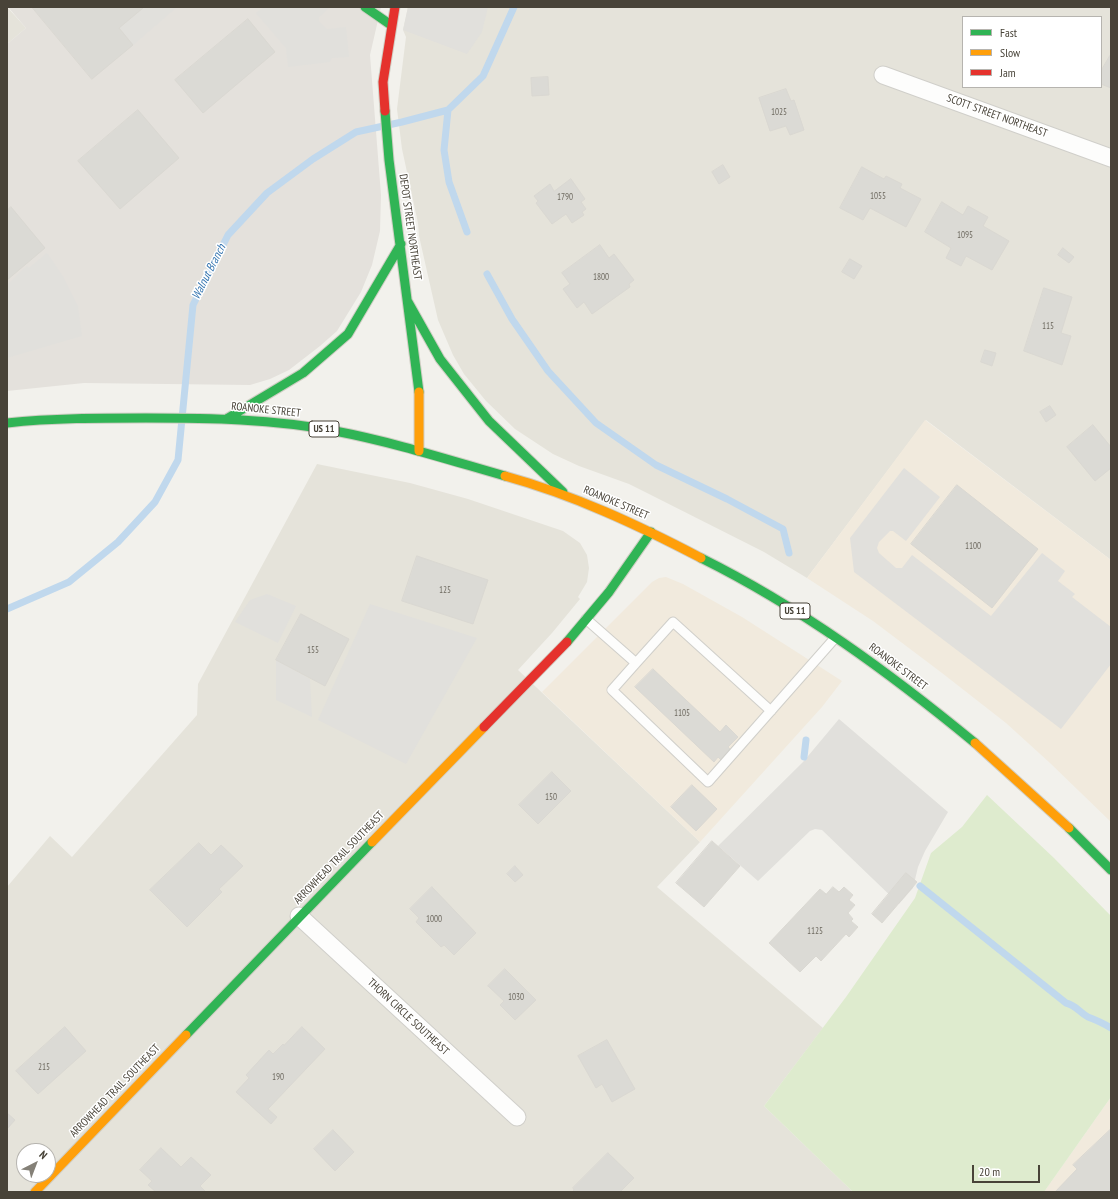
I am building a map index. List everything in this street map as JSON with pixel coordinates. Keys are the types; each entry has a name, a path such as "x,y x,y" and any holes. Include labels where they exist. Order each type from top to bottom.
{"main road":[{"path":"365,7 390,25"},
{"name":"DEPOT STREET NORTHEAST","path":"395,7 390,25 382,82 388,149 420,402 419,451"},
{"path":"228,418 303,373 348,334 401,244"},
{"path":"408,302 440,359 489,421 566,495"},
{"name":"ROANOKE STREET","path":"7,423 112,418 228,418 318,428 419,451 566,495 651,532 722,568 791,608 868,659 949,720 1068,826 1111,870"},
{"name":"ARROWHEAD TRAIL SOUTHEAST","path":"43,1189 299,916 564,644 609,592 651,532"}],"street":[{"name":"SCOTT STREET NORTHEAST","path":"883,75 1111,158"},
{"name":"THORN CIRCLE SOUTHEAST","path":"299,916 517,1117"}],"lane":[{"path":"586,619 636,663"},
{"path":"771,711 673,622 612,690 708,782 771,711 835,638"}],"shaded area":[{"path":"7,7 26,28 7,44"},
{"path":"8,7 381,7 370,55 381,195 380,231 372,265 361,292 337,331 289,370 270,379 250,385 84,383 7,391 7,44 26,28"},
{"path":"142,7 177,7 133,45 119,28"},
{"path":"264,7 328,7 329,8 319,17 319,21 327,29 346,27 349,57 332,58 330,62 288,67 286,48 256,13"},
{"path":"408,7 1111,7 1111,560 926,420 807,578 764,552 629,484 579,466 553,454 515,429 486,401 464,374 453,355 438,320 419,236 418,223 402,149 397,109 406,37 403,30"},
{"path":"408,7 488,7 482,32 467,54 403,30"},
{"path":"47,253 64,278 78,306 82,336 7,358 7,285 27,266 29,268"},
{"path":"925,420 1111,560 1111,822 1006,723 873,621 807,578"},
{"path":"317,464 410,483 468,499 563,531 580,543 587,555 589,568 587,582 578,597 580,599 552,633 518,670 700,842 657,887 823,1028 764,1106 853,1192 7,1192 7,887 50,836 72,857 197,715 198,684"},
{"path":"904,468 940,497 906,541 893,531 890,531 879,542 877,548 879,553 896,568 902,568 912,555 991,616 1042,553 1065,571 1058,581 1075,594 1072,597 1111,627 1111,664 1061,729 854,572 850,538"},
{"path":"666,577 683,584 742,617 842,681 822,707 700,842 542,692 652,582 659,578"},
{"path":"267,594 296,606 278,643 235,622 250,600"},
{"path":"370,604 477,638 406,764 318,720"},
{"path":"276,660 310,679 312,717 276,700"},
{"path":"839,719 948,812 925,851 918,867 913,888 899,904 822,830 815,829 810,831 758,881 718,846 803,762"},
{"path":"1111,1097 1111,1192 1044,1192"}],"green space":[{"path":"987,795 1054,858 1111,916 1111,1097 1044,1192 853,1192 764,1106 846,997 915,898 931,853 962,827"}],"building":[{"path":"32,7 143,8 119,28 133,45 92,79"},
{"path":"248,19 275,52 203,113 175,80"},
{"path":"1110,56 1111,88 1102,84 1102,69"},
{"path":"548,77 549,95 532,96 531,78"},
{"path":"786,89 791,101 794,100 804,130 790,135 786,126 770,131 759,98"},
{"path":"138,110 179,158 120,209 78,161"},
{"path":"723,165 730,177 719,184 712,172"},
{"path":"862,167 884,179 886,176 902,184 900,188 921,199 906,227 870,208 863,220 840,208"},
{"path":"571,179 585,199 581,202 586,209 582,212 584,215 572,223 566,214 552,224 536,203 538,201 534,196 550,184 554,191"},
{"path":"942,202 963,215 968,206 988,217 983,226 1009,241 992,270 966,256 961,266 946,258 951,248 925,232"},
{"path":"11,207 45,248 7,280 7,211"},
{"path":"600,245 609,258 614,254 634,280 629,284 630,287 592,314 584,302 577,308 563,289 570,284 562,273"},
{"path":"1063,248 1074,257 1069,263 1058,255"},
{"path":"850,259 862,266 854,279 842,272"},
{"path":"1044,288 1072,297 1061,333 1071,336 1062,365 1024,351"},
{"path":"985,350 996,353 992,366 981,362"},
{"path":"1050,406 1056,415 1046,422 1040,412"},
{"path":"1093,425 1111,447 1111,468 1095,481 1067,447"},
{"path":"957,485 1038,549 992,608 911,544"},
{"path":"417,556 488,580 473,624 402,601"},
{"path":"301,614 349,639 325,686 276,660"},
{"path":"653,669 720,732 726,725 738,737 728,747 733,752 723,762 718,757 714,762 635,687"},
{"path":"552,772 571,791 538,824 519,805"},
{"path":"692,785 717,809 696,831 671,807"},
{"path":"712,841 740,866 704,907 676,883"},
{"path":"199,843 211,855 221,845 243,866 219,889 222,892 187,927 150,890"},
{"path":"515,866 523,875 515,882 507,874"},
{"path":"906,873 917,882 882,923 872,914"},
{"path":"432,887 476,933 454,955 444,945 441,947 416,922 419,918 410,909"},
{"path":"833,887 839,892 844,887 853,895 849,900 855,905 848,913 853,919 851,921 858,927 849,937 846,934 821,961 816,956 800,972 769,943 820,889 826,894"},
{"path":"505,969 536,1000 515,1020 500,1005 504,1001 488,986"},
{"path":"65,1027 86,1051 38,1094 16,1071"},
{"path":"302,1027 325,1049 268,1109 277,1117 271,1124 236,1092 249,1078 246,1075 269,1050 273,1054"},
{"path":"607,1040 635,1089 612,1102 602,1084 596,1088 578,1056"},
{"path":"7,1113 15,1120 7,1129"},
{"path":"1111,1129 1111,1192 1055,1192 1077,1169 1073,1165"},
{"path":"333,1130 354,1152 335,1171 314,1149"},
{"path":"161,1148 181,1167 191,1157 211,1175 200,1186 206,1192 156,1192 148,1185 152,1181 140,1170"},
{"path":"608,1153 634,1178 620,1192 572,1192 574,1190 573,1188"}],"waterway":[{"name":"Walnut Branch","path":"7,609 69,582 118,542 155,502 178,460 193,305 228,235 267,193 313,159 356,132 448,110 483,76 514,7"},
{"path":"448,110 444,150 449,182 467,232"},
{"path":"487,274 512,319 548,371 596,423 656,465 727,499 783,529 789,553"},
{"path":"804,757 806,740"},
{"path":"920,886 1066,1003 1073,1006 1088,1017 1111,1028"}],"traffic: fast":[{"path":"365,7 391,25"},
{"path":"385,111 389,160 419,392"},
{"path":"228,418 303,373 348,334 401,244"},
{"path":"408,302 440,359 489,421 563,492"},
{"path":"7,423 42,420 170,418 241,420 288,424 335,431 378,440 505,476"},
{"path":"567,642 609,592 651,532"},
{"path":"701,558 738,577 809,620 910,691 975,743"},
{"path":"1069,828 1111,870"},
{"path":"186,1035 372,842"}],"traffic: slow":[{"path":"419,392 419,451"},
{"path":"505,476 556,492 605,512 654,534 701,558"},
{"path":"372,842 484,727"},
{"path":"975,743 1069,828"},
{"path":"35,1192 186,1035"}],"traffic: jam":[{"path":"385,111 383,82 395,7"},
{"path":"484,727 567,642"}]}
